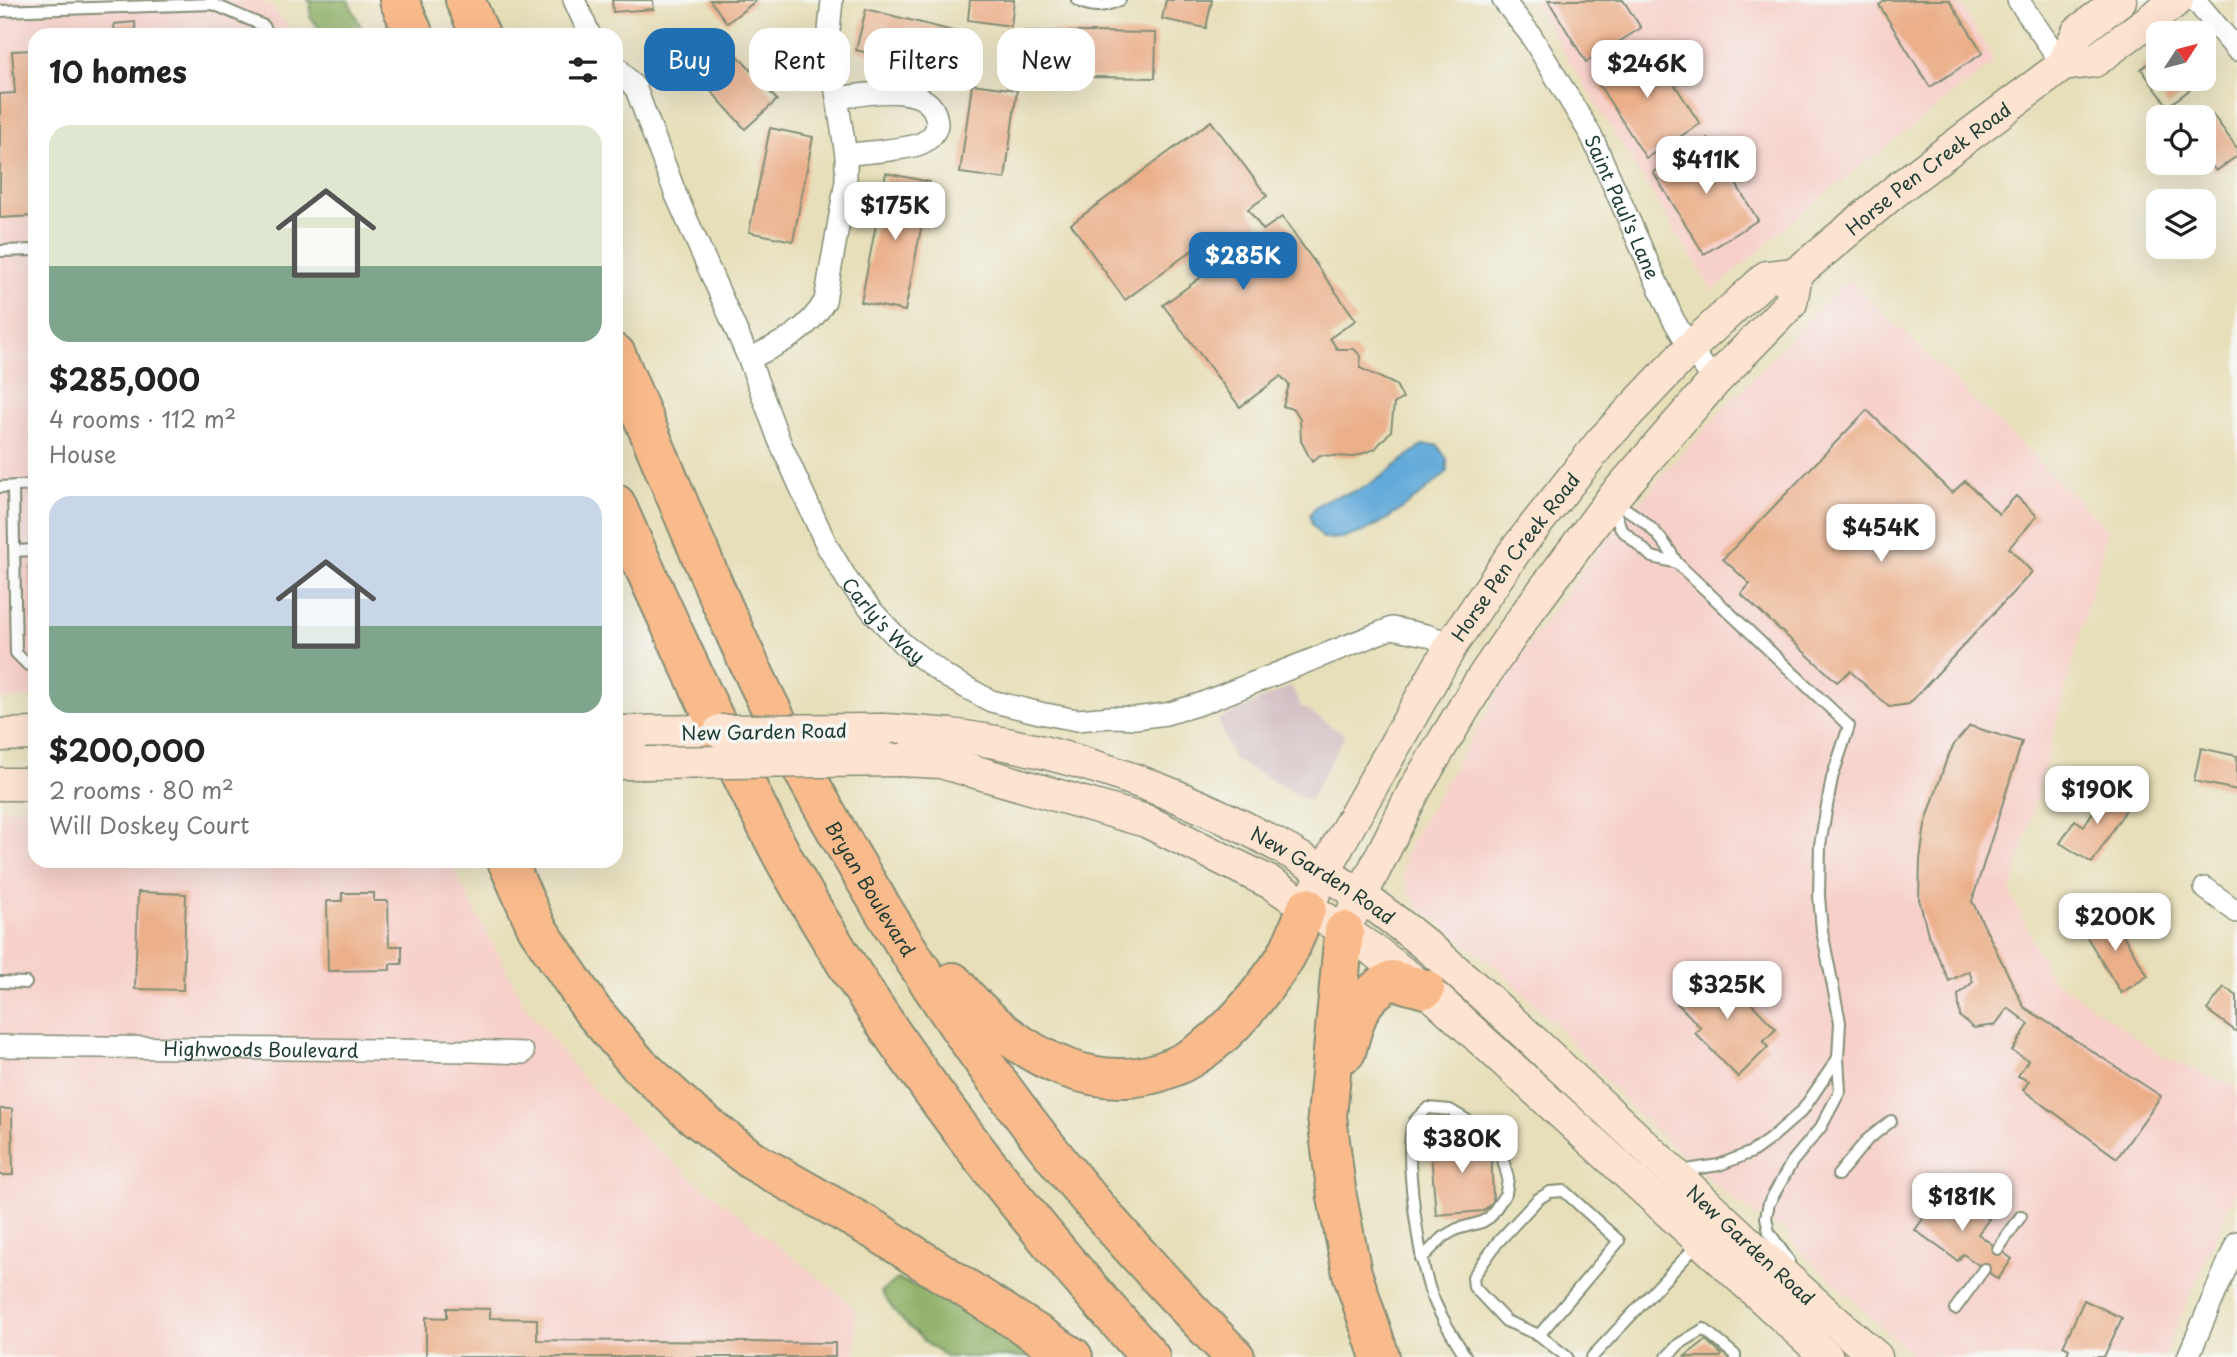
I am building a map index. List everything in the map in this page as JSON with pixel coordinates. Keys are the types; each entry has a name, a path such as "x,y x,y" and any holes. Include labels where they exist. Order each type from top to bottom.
{"highway":[{"path":"382,0 391,28"},
{"path":"399,0 411,28"},
{"path":"465,0 477,28"},
{"name":"Bryan Boulevard","path":"623,370 760,686 806,776 865,879 955,1020 1063,1167 1126,1241 1235,1357"},
{"path":"623,520 652,588 757,807 821,923 944,1108 1002,1185 1091,1292 1150,1357"},
{"path":"806,776 945,972 970,1003 993,1026 1023,1048 1055,1065 1081,1073 1108,1077 1133,1076 1177,1065 1201,1051 1241,1015 1284,959 1307,907"},
{"path":"510,868 537,928 592,1010 639,1065 692,1114 752,1161 878,1232 1073,1357"},
{"path":"1344,931 1327,1117 1337,1197 1352,1273 1380,1357"},
{"path":"1329,1092 1343,1064 1360,1008 1372,993 1392,980 1425,989"}],"main road":[{"name":"Horse Pen Creek Road","path":"1307,907 1452,644 1515,551 1602,441 1690,348 1767,277 1796,274 1899,187 2063,65 2078,32 2120,0"},
{"name":"Horse Pen Creek Road","path":"2063,65 2094,61 2177,0"},
{"path":"1344,931 1415,789 1481,680 1516,629 1611,500 1715,380 1791,303 1796,274"},
{"path":"1602,441 1599,473 1601,484 1611,500"},
{"path":"1516,629 1534,569 1558,529 1562,508 1559,496"},
{"name":"New Garden Road","path":"625,732 883,730 951,735 1016,747 1113,772 1182,798 1252,832 1324,872 1360,896 1401,926 1494,1004 1673,1172 1712,1229 1827,1357"},
{"path":"0,735 28,734"},
{"name":"New Garden Road","path":"631,763 901,760 941,762 1146,821 1271,883 1425,989 1712,1229 1865,1348"},
{"path":"0,785 28,784"}],"street":[{"path":"574,0 587,28"},
{"path":"749,359 796,334 814,318 825,301 846,181 846,155 828,41 832,0"},
{"name":"Saint Paul's Lane","path":"1503,0 1530,34 1591,135 1673,319 1690,348 1715,380"},
{"path":"2018,0 2063,65"},
{"path":"2195,0 2237,51"},
{"name":"Carly's Way","path":"623,74 636,89 677,195 749,359 779,440 827,546 848,581 903,644 947,677 991,701 1077,720 1135,718 1167,714 1200,704 1392,628 1452,644"},
{"path":"838,98 886,92 904,93 920,98 928,105 937,122 936,130 920,145 846,155"},
{"path":"2205,888 2237,912"},
{"name":"Highwoods Boulevard","path":"0,1046 523,1054"},
{"path":"2188,1357 2237,1242"}],"lane":[{"path":"1077,0 1103,8 1120,0"},
{"path":"0,11 213,4 265,28"},
{"path":"0,251 28,250"},
{"path":"0,487 28,486"},
{"path":"13,488 16,653 28,665"},
{"path":"1611,500 1621,529 1652,556 1677,563"},
{"path":"1611,500 1640,517 1667,543 1677,563 1849,726 1832,778 1819,845 1821,919 1840,1022 1840,1091 1821,1127 1792,1161 1769,1203 1766,1217 1769,1232 1782,1253 1865,1348"},
{"path":"15,551 28,550"},
{"path":"0,982 26,983"},
{"path":"1673,1172 1719,1164 1752,1152 1802,1111 1838,1058"},
{"path":"1421,1258 1443,1237 1490,1217 1506,1193 1508,1178 1499,1145 1482,1129 1450,1110 1428,1108 1418,1116 1412,1128 1410,1168 1421,1258 1431,1292 1466,1357"},
{"path":"1838,1175 1867,1140 1891,1121"},
{"path":"1539,1335 1619,1241 1564,1191 1550,1192 1538,1199 1497,1243 1473,1277 1474,1287 1506,1321 1539,1335 1567,1357"},
{"path":"1998,1249 2021,1216"},
{"path":"1592,1357 1712,1229"},
{"path":"1955,1309 1984,1269"},
{"path":"1667,1357 1679,1344 1704,1329 1735,1357"}],"shaded area":[{"path":"0,0 258,0 272,7 289,28 28,28 28,697 0,699"},
{"path":"1531,0 1958,0 1995,62 1810,206 1713,291"},
{"path":"1849,279 2108,529 2011,893 2049,976 2164,1057 2237,1087 2237,1188 2163,1357 1913,1357 1793,1243 1787,1233 1721,1190 1630,1106 1552,1021 1499,970 1417,905 1408,891 1403,873 1404,859 1413,837 1519,658 1584,568 1666,471 1795,332"},
{"path":"1291,686 1301,706 1345,735 1309,801 1233,759 1218,720"},
{"path":"28,807 28,868 453,868 525,1005 584,1080 652,1146 856,1310 855,1357 0,1357 0,808"}],"green space":[{"path":"308,0 348,0 362,28 319,28 310,17 311,3"},
{"path":"898,1279 958,1303 1050,1357 947,1357 927,1344 898,1316 881,1292"}],"water":[{"path":"1423,445 1437,445 1447,459 1447,472 1406,506 1373,527 1339,538 1323,538 1312,525 1310,514 1321,503 1367,486"}],"building":[{"path":"612,0 653,0 654,9 613,12"},
{"path":"710,0 757,0 727,23"},
{"path":"970,0 1014,0 1011,26 968,20"},
{"path":"1166,0 1212,0 1206,28 1162,19"},
{"path":"1548,0 1623,0 1641,28 1586,62"},
{"path":"1886,0 1949,0 1983,53 1930,87 1879,5"},
{"path":"866,9 941,28 864,28 864,52 856,50"},
{"path":"135,22 135,28 114,28 114,24"},
{"path":"1095,32 1156,33 1155,78 1095,77"},
{"path":"1648,43 1700,124 1646,158 1594,77"},
{"path":"28,50 28,216 0,218 0,94 15,93 12,51"},
{"path":"735,52 749,68 749,91 769,91 777,100 745,129 711,91 735,91"},
{"path":"983,85 997,87 997,91 1017,91 1005,179 960,173 971,91 983,91"},
{"path":"2157,91 2188,91 2169,105"},
{"path":"2216,119 2237,148 2237,156 2216,171"},
{"path":"1211,121 1267,196 1248,209 1263,230 1282,217 1356,320 1330,338 1337,349 1354,349 1361,356 1360,368 1396,385 1403,398 1394,404 1391,431 1375,449 1353,457 1320,455 1312,462 1301,441 1300,419 1295,410 1283,406 1289,385 1281,376 1240,407 1163,305 1215,267 1198,246 1125,300 1071,224"},
{"path":"770,128 813,137 793,241 749,232"},
{"path":"1708,138 1758,220 1704,254 1653,172"},
{"path":"886,173 930,182 905,311 861,302"},
{"path":"1867,410 1952,493 1965,481 1999,514 2016,496 2037,516 2009,548 2032,572 1909,704 1889,707 1850,671 1837,682 1741,594 1750,584 1723,559"},
{"path":"1970,726 2022,742 1972,901 2024,1007 2161,1096 2117,1158 2023,1090 2029,1081 2018,1076 2028,1060 2012,1051 2029,1024 2008,1008 1995,1025 1974,1028 1960,1017 1958,995 1973,982 1969,971 1949,981 1928,934 1919,899 1920,860 1925,825 1947,758 1955,743"},
{"path":"2201,748 2237,756 2237,790 2194,781"},
{"path":"2109,786 2132,800 2092,863 2060,843 2075,820 2084,826"},
{"path":"138,892 186,894 183,990 135,989"},
{"path":"342,893 374,893 374,901 388,901 389,946 402,946 402,964 390,964 390,970 328,971 327,901 342,901"},
{"path":"2109,912 2148,976 2121,993 2082,929"},
{"path":"1715,966 1776,1029 1763,1042 1768,1047 1738,1077 1695,1033 1701,1028 1677,1003"},
{"path":"2224,987 2237,996 2237,1032 2207,1010"},
{"path":"0,1109 12,1109 13,1175 0,1175"},
{"path":"1477,1137 1491,1146 1493,1202 1483,1211 1436,1215 1430,1141"},
{"path":"1945,1188 1989,1219 1978,1234 2012,1259 1998,1279 1963,1254 1958,1261 1915,1230"},
{"path":"2084,1300 2122,1318 2104,1357 2066,1357 2069,1349 2063,1346"},
{"path":"447,1308 490,1309 490,1318 537,1319 537,1340 835,1343 835,1357 426,1357 426,1317 447,1318"},
{"path":"1706,1340 1722,1355 1720,1357 1684,1357"}]}
